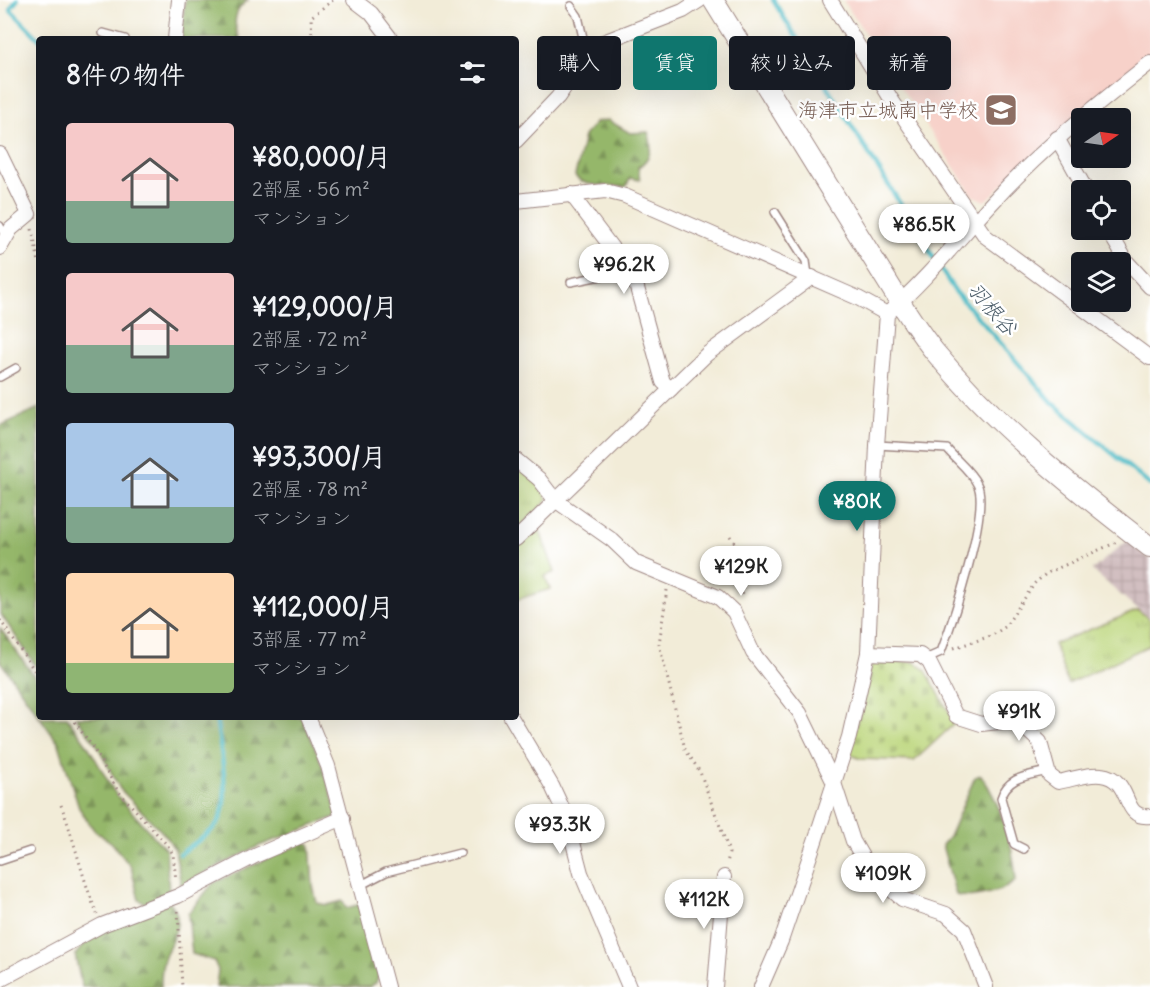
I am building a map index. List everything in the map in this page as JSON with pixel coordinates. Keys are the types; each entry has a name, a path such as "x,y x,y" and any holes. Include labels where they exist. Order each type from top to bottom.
{"street":[{"path":"176,36 179,0"},
{"path":"354,0 371,13 389,36"},
{"path":"619,36 683,11 700,0"},
{"path":"713,0 898,303 934,351 977,397 1048,466 1150,547"},
{"path":"830,0 893,102 985,236 1150,358"},
{"path":"761,987 781,941 834,783 849,736 868,653 877,445 898,303 1057,138 1150,63"},
{"path":"519,138 563,90"},
{"path":"1057,138 1080,180"},
{"path":"0,154 34,210 4,230 0,248"},
{"path":"519,201 605,191 625,196 858,298 898,303"},
{"path":"571,194 630,270 640,293 663,382 670,389"},
{"path":"1114,240 1126,262 1150,287"},
{"path":"519,536 707,354 810,277"},
{"path":"519,462 539,479 555,500 612,540 636,563 718,597 734,612 753,653 800,713 834,783 853,841 871,872 902,899 946,914 964,930 986,987"},
{"path":"868,653 920,655 929,662 956,716 981,724 1016,720 1040,742 1048,771 1058,782 1100,775 1115,780 1124,787 1130,810 1137,815 1150,816"},
{"path":"311,720 328,766 343,818 387,987"},
{"path":"513,720 561,806 581,873 629,987"},
{"path":"0,980 102,925 178,896 257,855 343,818"},
{"path":"715,987 724,877"}],"lane":[{"path":"571,6 578,16 583,36"},
{"path":"104,33 114,36"},
{"path":"775,212 806,261 810,277"},
{"path":"571,282 630,270"},
{"path":"0,377 16,368"},
{"path":"877,445 946,450 978,484 982,501 960,599 941,652 925,659"},
{"path":"1024,849 1014,844 1002,810 1003,790 1013,780 1048,771"},
{"path":"0,861 30,851"},
{"path":"361,885 386,872 460,853"}],"path":[{"path":"312,36 311,17 333,0"},
{"path":"34,210 36,231"},
{"path":"941,652 991,636 1005,627 1035,583 1047,573 1115,544 1129,531"},
{"path":"730,536 744,563 742,605 734,612"},
{"path":"669,577 659,644 685,749 700,772 729,854 724,877"},
{"path":"0,620 36,673"},
{"path":"73,720 92,746 118,791 168,846 172,854 178,896 182,987"},
{"path":"61,805 76,844 83,878 102,925"}],"shaded area":[{"name":"海津市立城南中学校","path":"843,0 1150,0 1150,56 1089,108 1071,108 1071,123 1023,164 986,201 973,196 903,90 951,90 951,36 867,36"},
{"path":"1127,541 1150,559 1150,620 1092,570"}],"green space":[{"path":"185,0 248,0 239,9 235,18 239,36 181,36"},
{"path":"608,120 630,133 648,132 650,137 648,156 638,167 640,180 630,178 626,187 585,183 575,176 584,136 596,122"},
{"path":"36,409 36,667 0,613 0,426"},
{"path":"519,467 536,480 548,500 519,528"},
{"path":"538,526 555,572 545,576 550,589 519,599 519,543"},
{"path":"1138,610 1150,620 1150,645 1068,684 1054,644"},
{"path":"0,628 36,679 36,712 0,661"},
{"path":"876,662 914,662 925,669 955,723 914,761 861,759 849,754 871,666"},
{"path":"42,720 69,720 88,746 115,793 166,850 169,892 145,903 139,900 131,867 112,843 94,830 79,808 59,744"},
{"path":"78,720 303,720 323,767 338,816 259,846 181,885 175,850 166,836 120,789 97,745"},
{"path":"981,775 1005,825 1016,880 997,891 970,896 956,895 942,845 949,837 975,777"},
{"path":"305,842 310,844 313,886 317,903 327,905 343,901 346,908 362,904 380,972 376,983 369,987 216,987 218,970 214,961 192,954 188,914 213,883"},
{"path":"170,902 175,910 177,925 165,955 161,972 161,987 82,987 75,955 84,945 94,936 118,923"}],"waterway":[{"path":"17,0 10,9 36,36"},
{"name":"羽根谷","path":"773,0 954,290 1053,403 1150,485"},
{"path":"180,854 214,828 224,805 224,775 216,720"}],"place":[{"name":"海津市立城南中学校","path":"1001,110"}]}
